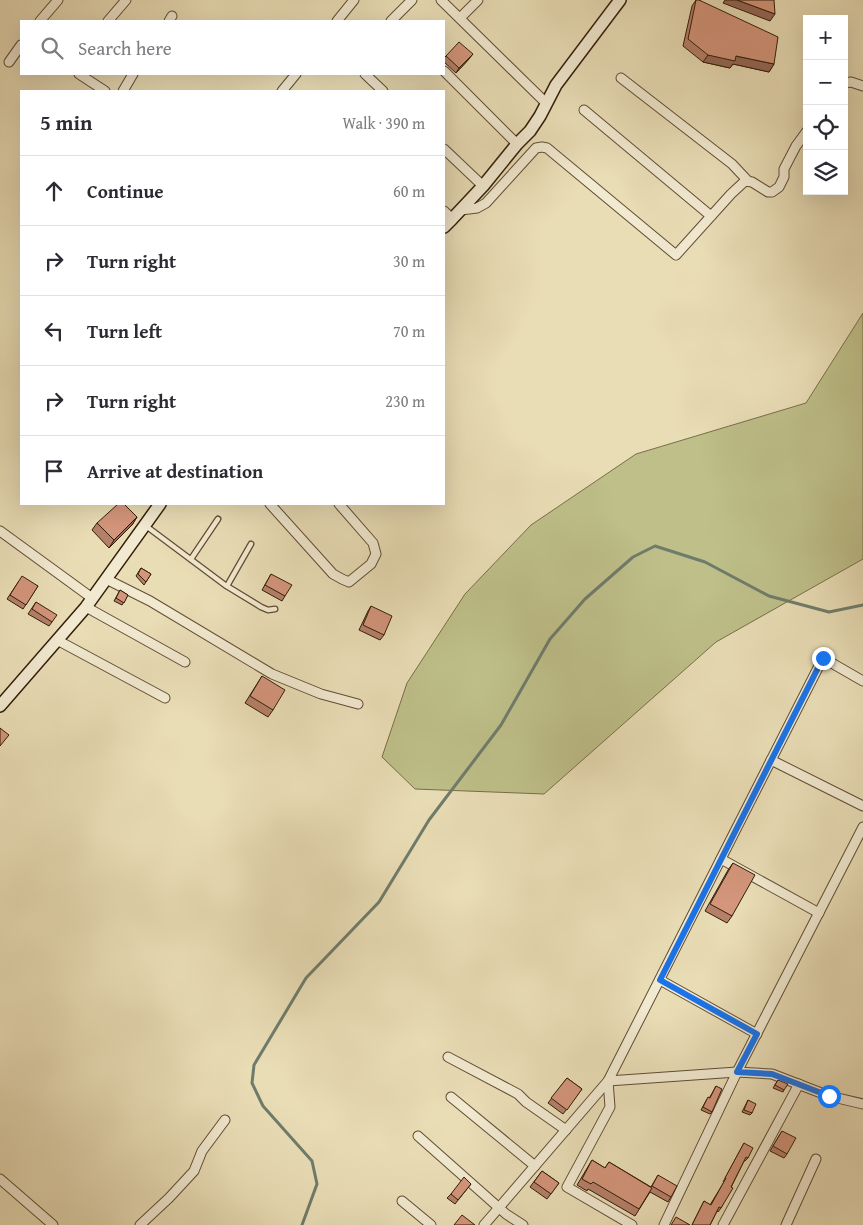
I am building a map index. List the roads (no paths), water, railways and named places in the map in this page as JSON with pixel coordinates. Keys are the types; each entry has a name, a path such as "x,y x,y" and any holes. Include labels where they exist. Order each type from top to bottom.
{"street":[{"path":"41,20 58,0"},
{"path":"109,20 126,0"},
{"path":"338,20 354,0"},
{"path":"393,20 412,0"},
{"path":"441,0 546,103"},
{"path":"460,18 478,0"},
{"path":"447,219 461,210 530,131 556,86 620,0"},
{"path":"9,62 20,46"},
{"path":"445,72 517,144"},
{"path":"81,75 103,90"},
{"path":"124,90 132,75"},
{"path":"283,90 295,75"},
{"path":"366,75 382,90"},
{"path":"622,78 732,164 748,181 768,192 772,192 779,187 784,178 784,169 803,136"},
{"path":"848,82 863,86"},
{"path":"584,110 711,216"},
{"path":"461,210 477,208 486,203 536,148 547,148 676,255 745,181 748,181"},
{"path":"445,150 483,186"},
{"path":"0,706 89,603 159,505"},
{"path":"271,505 333,574 349,582 372,564 376,554 373,544 340,505"},
{"path":"0,531 89,603 185,662"},
{"path":"106,579 150,601 272,674 322,694 358,704"},
{"path":"57,640 165,698"},
{"path":"484,1225 608,1081 823,658 863,681"},
{"path":"771,760 863,806"},
{"path":"664,1225 737,1072 863,827"},
{"path":"721,859 819,912"},
{"path":"660,980 757,1034"},
{"path":"448,1057 518,1094 526,1102 566,1130"},
{"path":"608,1081 737,1072 772,1074 829,1096 863,1104"},
{"path":"608,1081 610,1107 567,1187 632,1225"},
{"path":"723,1225 799,1084"},
{"path":"452,1097 535,1166"},
{"path":"140,1225 170,1198 194,1172 202,1151 225,1120"},
{"path":"418,1136 499,1207 511,1222 523,1225"},
{"path":"786,1225 816,1159"},
{"path":"0,1179 53,1225"},
{"path":"402,1201 431,1225"}],"lane":[{"path":"191,559 218,519"},
{"path":"145,525 226,586 260,607 276,610"},
{"path":"226,586 251,544"}],"waterway":[{"path":"302,1225 317,1184 312,1161 263,1106 252,1083 254,1065 306,978 379,902 429,820 501,725 550,639 585,599 633,557 655,546 705,562 769,596 829,612 863,605"}]}
